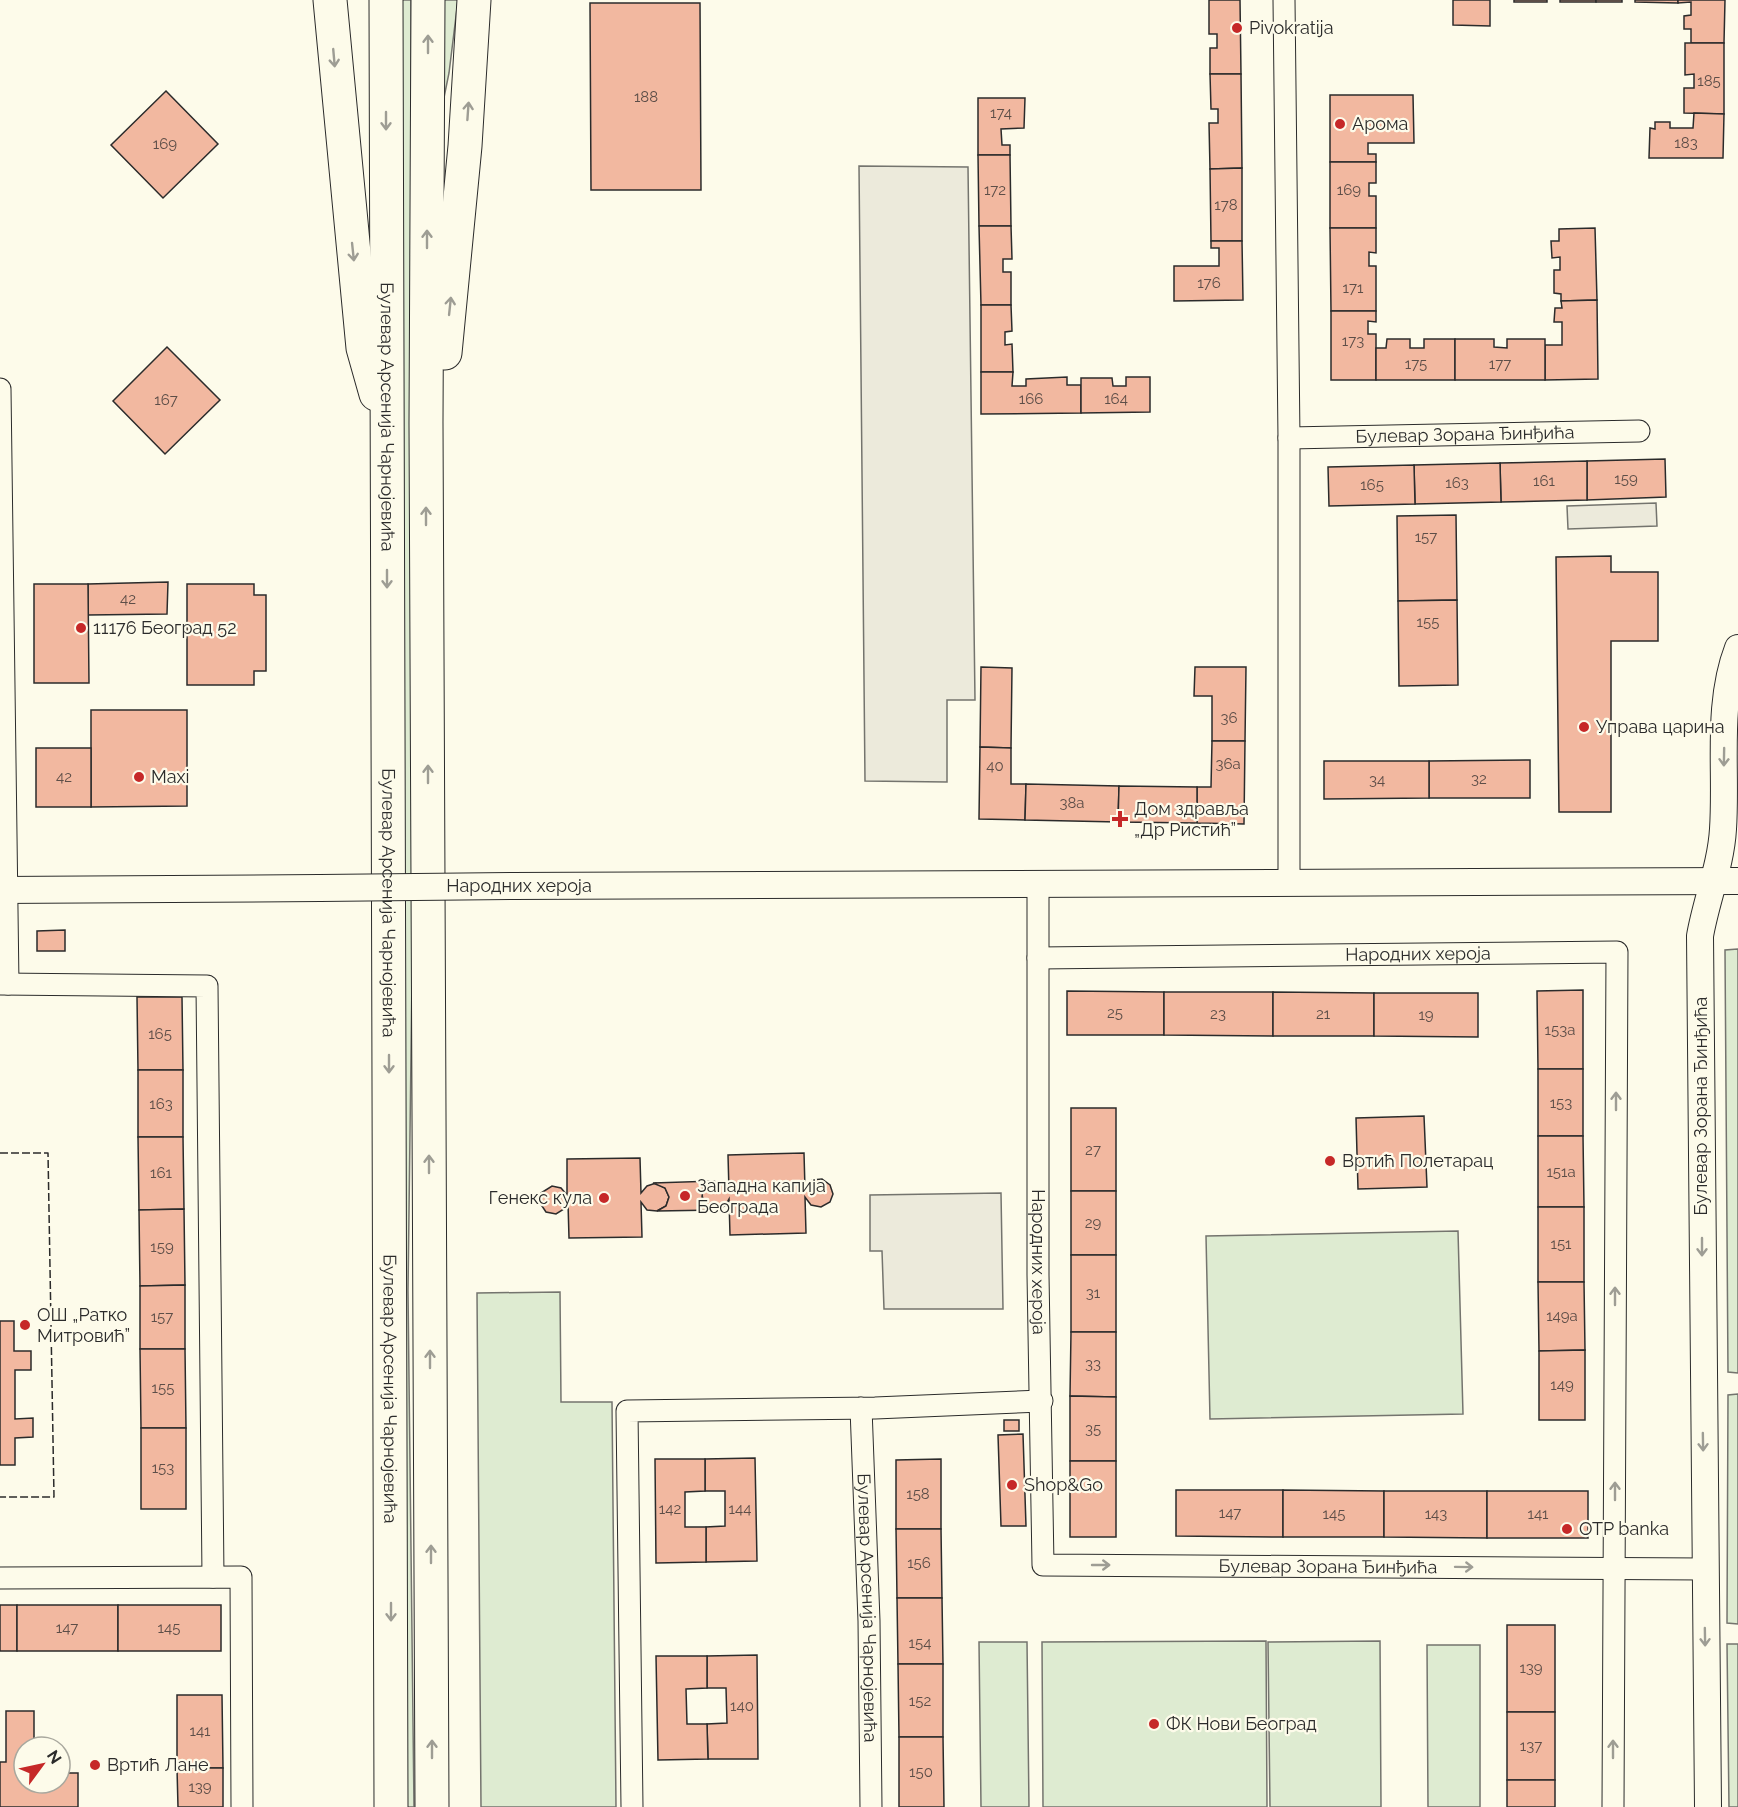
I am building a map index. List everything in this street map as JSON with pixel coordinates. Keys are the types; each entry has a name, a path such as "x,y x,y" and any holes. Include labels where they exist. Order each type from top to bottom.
{"highway":[{"path":"330,0 363,348 374,390 386,415"},
{"name":"Булевар Арсенија Чарнојевића","path":"386,0 391,1807"},
{"path":"428,0 426,423 432,1807"},
{"path":"426,423 435,407 442,383 465,146 474,0"}],"street":[{"path":"1284,0 1287,63 1289,883"},
{"path":"0,389 4,984 207,986 213,1578"},
{"name":"Булевар Зорана Ђинђића","path":"1289,438 1639,431"},
{"name":"Булевар Зорана Ђинђића","path":"1707,1807 1700,936 1720,854 1723,829 1726,698 1730,669 1738,648"},
{"name":"Народних хероја","path":"4,890 1738,881"},
{"name":"Народних хероја","path":"1038,884 1038,1275 1042,1401 1043,1565"},
{"name":"Народних хероја","path":"1038,958 1617,952 1614,1569"},
{"path":"632,1807 627,1410 861,1408 1042,1401"},
{"name":"Булевар Арсенија Чарнојевића","path":"861,1408 869,1621 871,1807"},
{"name":"Булевар Зорана Ђинђића","path":"1043,1565 1704,1569"},
{"path":"1613,1807 1614,1569"},
{"path":"0,1578 241,1577 242,1807"}],"green space":[{"path":"396,0 411,0 412,976 408,1291 414,1807 397,1807"},
{"path":"438,0 458,0 449,73 438,127"},
{"path":"1738,949 1738,1373 1728,1372 1725,950"},
{"path":"1458,1231 1463,1414 1210,1419 1206,1236"},
{"path":"560,1292 561,1402 612,1402 616,1807 481,1807 477,1293"},
{"path":"1738,1394 1738,1624 1727,1623 1728,1395"},
{"name":"ФК Нови Београд","path":"1266,1641 1267,1807 1043,1807 1042,1642"},
{"path":"1380,1641 1381,1807 1270,1807 1268,1642"},
{"path":"979,1642 1027,1642 1029,1807 981,1807"},
{"path":"1727,1644 1738,1644 1738,1807 1729,1807"},
{"path":"1427,1645 1480,1645 1480,1807 1428,1807"}],"shaded area":[{"path":"859,166 968,167 975,700 947,700 947,782 865,781"},
{"path":"1656,503 1657,526 1568,529 1567,506"},
{"path":"1001,1193 1003,1309 884,1309 882,1251 870,1251 870,1195"}],"building":[{"path":"1209,0 1240,0 1241,74 1210,74 1210,48 1217,48 1217,34 1209,34"},
{"path":"1453,0 1490,0 1490,26 1453,25"},
{"path":"1514,0 1547,0 1547,2 1514,2"},
{"path":"1560,0 1596,0 1596,2 1560,2"},
{"path":"1596,0 1622,0 1622,2 1596,2"},
{"path":"1635,0 1678,0 1678,3 1635,2"},
{"path":"1678,0 1725,0 1724,43 1691,43 1691,29 1684,29 1684,16 1691,15 1691,2 1678,3"},
{"path":"590,3 700,3 701,190 591,190"},
{"path":"1685,43 1724,43 1724,114 1684,113 1684,88 1694,88 1694,74 1685,75"},
{"path":"1210,74 1241,74 1242,168 1210,169 1209,123 1218,123 1218,109 1211,109"},
{"path":"166,91 218,144 163,198 111,145"},
{"path":"1330,95 1413,95 1414,143 1368,143 1368,154 1376,154 1376,162 1330,162"},
{"path":"978,98 1025,98 1024,128 1001,129 1002,145 1010,145 1010,155 978,155"},
{"path":"1694,113 1724,114 1723,158 1649,158 1650,128 1655,129 1655,122 1670,122 1670,128 1693,128"},
{"path":"978,155 1010,155 1011,226 979,226"},
{"path":"1330,162 1376,162 1376,183 1369,183 1369,196 1376,196 1376,228 1330,228"},
{"path":"1242,168 1242,241 1211,241 1210,169"},
{"path":"979,226 1011,226 1012,259 1003,259 1003,272 1011,272 1011,305 981,305"},
{"path":"1330,228 1376,228 1376,253 1369,252 1369,266 1376,266 1376,311 1331,311"},
{"path":"1595,228 1597,300 1561,301 1561,294 1554,293 1554,270 1560,270 1560,257 1552,258 1551,241 1559,241 1559,229"},
{"path":"1211,241 1242,241 1243,300 1174,301 1174,266 1219,266 1219,248 1211,248"},
{"path":"1597,300 1598,379 1545,380 1545,345 1562,345 1562,322 1554,322 1555,308 1562,308 1561,301"},
{"path":"981,305 1011,305 1012,331 1005,332 1005,345 1012,344 1013,372 981,372"},
{"path":"1331,311 1376,311 1376,322 1368,321 1368,334 1376,334 1376,380 1331,380"},
{"path":"1387,339 1410,339 1410,348 1424,348 1424,339 1455,339 1455,380 1376,380 1376,348 1386,348"},
{"path":"1455,339 1494,339 1494,347 1507,348 1507,339 1545,339 1545,380 1455,380"},
{"path":"167,347 220,400 165,454 113,401"},
{"path":"981,372 1013,372 1012,386 1026,386 1026,379 1067,377 1067,385 1081,385 1081,413 981,414"},
{"path":"1126,377 1150,377 1150,412 1081,413 1081,378 1112,378 1113,386 1126,386"},
{"path":"1665,459 1666,497 1587,500 1587,461"},
{"path":"1587,461 1587,500 1501,502 1500,463"},
{"path":"1500,463 1501,502 1415,504 1414,465"},
{"path":"1414,465 1415,504 1329,506 1328,467"},
{"path":"1456,515 1457,600 1398,601 1397,516"},
{"name":"Управа царина","path":"1611,556 1611,572 1658,572 1658,641 1611,641 1611,812 1559,812 1556,557"},
{"path":"168,582 167,614 88,615 88,584"},
{"path":"34,584 88,584 89,683 34,683"},
{"path":"187,584 254,584 254,595 266,595 266,671 254,671 254,685 187,685"},
{"path":"1457,600 1458,685 1399,686 1398,601"},
{"path":"981,667 1012,668 1011,748 980,747"},
{"path":"1195,667 1246,667 1245,741 1212,741 1212,696 1194,696"},
{"name":"Maxi","path":"91,710 187,710 187,806 91,807"},
{"path":"1212,741 1245,741 1244,824 1197,823 1197,787 1211,787"},
{"path":"980,747 1011,748 1011,784 1026,784 1025,820 979,819"},
{"path":"36,748 91,748 91,807 36,807"},
{"path":"1530,760 1530,798 1429,798 1429,761"},
{"path":"1324,761 1429,761 1429,798 1324,799"},
{"path":"1026,784 1119,786 1118,822 1025,820"},
{"path":"1119,786 1197,787 1197,823 1118,822"},
{"path":"65,930 65,951 37,951 37,931"},
{"path":"1583,990 1583,1069 1538,1069 1537,991"},
{"path":"1067,991 1164,992 1164,1035 1067,1035"},
{"path":"1164,992 1273,992 1273,1036 1164,1035"},
{"path":"1273,992 1374,993 1374,1036 1273,1036"},
{"path":"1374,993 1478,993 1478,1037 1374,1036"},
{"path":"137,997 182,997 183,1070 138,1070"},
{"path":"1538,1069 1583,1069 1583,1136 1538,1136"},
{"path":"138,1070 183,1070 183,1137 138,1137"},
{"path":"1071,1108 1116,1108 1116,1191 1071,1191"},
{"path":"1424,1116 1427,1187 1358,1189 1356,1118"},
{"path":"1538,1136 1583,1136 1584,1207 1538,1207"},
{"path":"138,1137 183,1137 184,1209 139,1210"},
{"path":"804,1153 805,1189 812,1180 822,1179 830,1185 833,1194 830,1202 821,1207 811,1205 805,1197 806,1233 730,1235 729,1199 725,1206 718,1209 709,1208 703,1202 702,1193 708,1183 720,1182 729,1191 728,1155"},
{"name":"Генекс кула","path":"640,1158 641,1193 647,1186 656,1183 665,1188 669,1197 666,1206 657,1211 647,1210 641,1202 642,1237 569,1238 568,1203 556,1214 546,1212 540,1203 541,1193 552,1186 561,1188 567,1195 567,1159"},
{"name":"Западна капија Београда","path":"713,1181 703,1188 702,1197 708,1207 716,1210 657,1211 666,1206 669,1197 665,1188 653,1183"},
{"path":"1071,1191 1116,1191 1116,1255 1071,1255"},
{"path":"1538,1207 1584,1207 1584,1282 1538,1282"},
{"path":"184,1209 185,1285 140,1286 139,1210"},
{"path":"1071,1255 1116,1255 1116,1332 1071,1332"},
{"path":"1538,1282 1584,1282 1585,1350 1539,1351"},
{"path":"185,1285 185,1349 140,1349 140,1286"},
{"path":"0,1321 14,1321 14,1351 31,1351 31,1370 15,1370 15,1419 33,1418 33,1437 15,1438 15,1465 0,1465"},
{"path":"1071,1332 1116,1332 1116,1397 1070,1396"},
{"path":"140,1349 185,1349 186,1428 141,1428"},
{"path":"1585,1350 1585,1420 1539,1420 1539,1351"},
{"path":"1070,1396 1116,1397 1116,1461 1070,1461"},
{"path":"1004,1420 1019,1420 1019,1431 1004,1431"},
{"path":"141,1428 186,1428 186,1509 141,1509"},
{"name":"Shop&Go","path":"1023,1434 1026,1526 1001,1526 998,1435"},
{"path":"755,1458 757,1561 706,1562 706,1527 725,1526 725,1491 705,1491 705,1459"},
{"path":"655,1459 705,1459 705,1491 685,1492 685,1527 706,1527 706,1562 656,1563"},
{"path":"941,1459 941,1529 896,1529 896,1460"},
{"path":"1070,1461 1116,1461 1116,1537 1070,1537"},
{"path":"1176,1490 1283,1490 1283,1537 1176,1536"},
{"path":"1283,1490 1384,1491 1384,1537 1283,1537"},
{"path":"1384,1491 1487,1491 1487,1538 1384,1537"},
{"path":"1487,1491 1588,1491 1588,1538 1487,1538"},
{"path":"896,1529 941,1529 942,1598 897,1598"},
{"path":"897,1598 942,1598 943,1664 898,1664"},
{"path":"0,1605 17,1605 17,1651 0,1651"},
{"path":"17,1605 118,1605 118,1651 17,1651"},
{"path":"118,1605 221,1605 221,1651 118,1651"},
{"path":"1507,1625 1555,1625 1555,1712 1507,1712"},
{"path":"757,1655 758,1759 708,1759 707,1724 727,1723 726,1688 707,1688 707,1656"},
{"path":"656,1656 707,1656 707,1688 686,1689 687,1724 707,1724 708,1759 658,1760"},
{"path":"898,1664 943,1664 943,1737 899,1737"},
{"path":"177,1695 222,1695 223,1768 177,1768"},
{"path":"6,1711 34,1711 34,1735 12,1735 12,1795 72,1795 72,1773 78,1773 78,1807 0,1807 0,1762 6,1762"},
{"path":"1507,1712 1555,1712 1555,1780 1507,1780"},
{"path":"899,1737 943,1737 944,1807 899,1807"},
{"path":"177,1768 223,1768 223,1807 178,1807"},
{"path":"1507,1780 1555,1780 1555,1807 1507,1807"}],"fence":[{"path":"0,1153 48,1153 54,1497 0,1497"}],"place":[{"name":"Pivokratija","path":"1237,28"},
{"name":"Арома","path":"1340,124"},
{"name":"11176 Београд 52","path":"81,628"},
{"name":"Управа царина","path":"1584,727"},
{"name":"Maxi","path":"139,777"},
{"name":"Дом здравља „Др Ристић”","path":"1120,819"},
{"name":"Вртић Полетарац","path":"1330,1161"},
{"name":"Западна капија Београда","path":"685,1196"},
{"name":"Генекс кула","path":"604,1198"},
{"name":"ОШ „Ратко Митровић”","path":"25,1325"},
{"name":"Shop&Go","path":"1012,1485"},
{"name":"OTP banka","path":"1567,1529"},
{"name":"ФК Нови Београд","path":"1154,1724"},
{"name":"Вртић Лане","path":"95,1765"}]}
